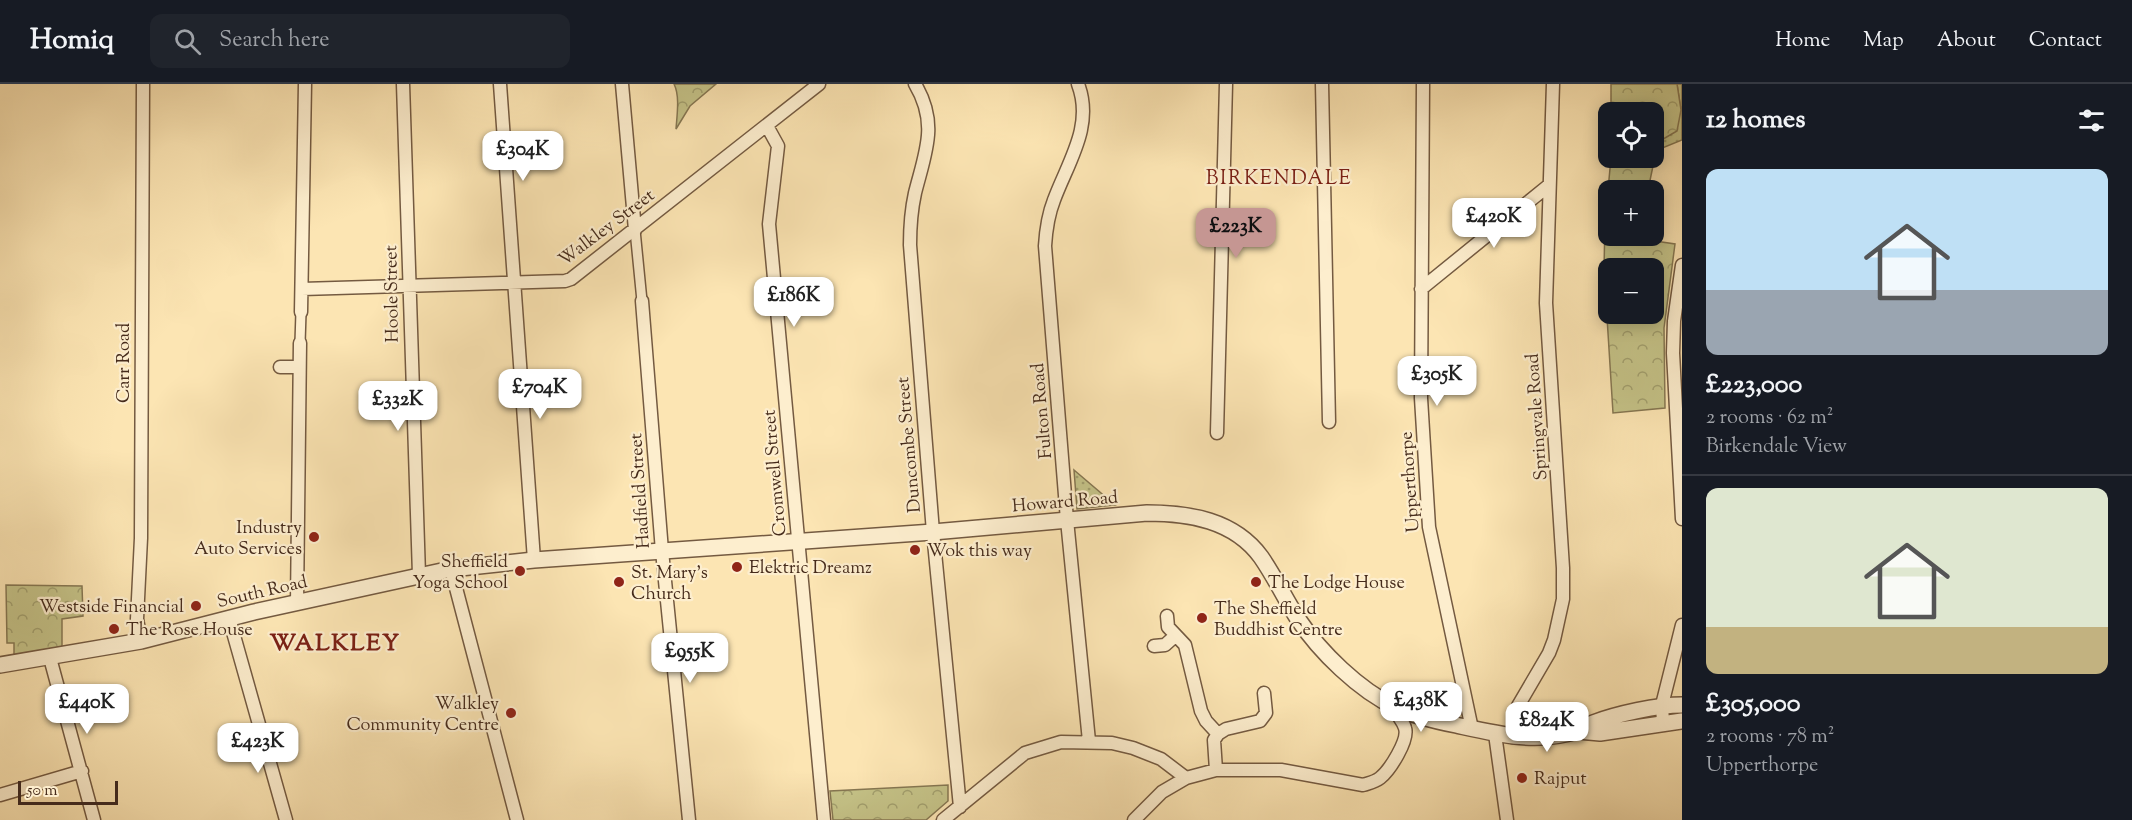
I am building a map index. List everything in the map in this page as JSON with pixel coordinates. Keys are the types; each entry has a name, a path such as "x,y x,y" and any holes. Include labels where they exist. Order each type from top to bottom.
{"street":[{"name":"Carr Road","path":"141,641 137,619 141,538 143,84"},
{"path":"297,603 305,84"},
{"name":"Hoole Street","path":"403,84 419,575"},
{"path":"500,84 534,560"},
{"path":"622,84 635,230"},
{"name":"Walkley Street","path":"302,289 571,279 819,84"},
{"name":"Duncombe Street","path":"915,84 924,99 929,138 926,158 912,205 910,245 933,532 960,807"},
{"name":"Fulton Road","path":"1078,84 1083,104 1081,132 1072,160 1049,213 1045,246 1067,520 1089,741"},
{"path":"1217,433 1226,84"},
{"path":"1322,84 1329,422"},
{"name":"Upperthorpe","path":"1423,84 1422,398 1429,527 1472,729"},
{"name":"Springvale Road","path":"1513,737 1518,706 1549,653 1558,627 1563,599 1546,303 1553,84"},
{"name":"Cromwell Street","path":"767,126 778,146 769,224 824,820"},
{"path":"1421,289 1548,186"},
{"name":"Hadfield Street","path":"635,230 662,551 689,820"},
{"path":"1682,265 1674,321 1673,353 1682,519"},
{"path":"280,367 299,367"},
{"name":"Howard Road","path":"534,560 933,532 1147,513 1173,513 1210,521 1235,532 1250,544 1261,557 1297,617 1321,648 1364,687 1395,707 1422,717 1513,737 1536,738 1578,731"},
{"name":"South Road","path":"0,665 141,641 229,618 451,568 534,560"},
{"path":"451,568 517,820"},
{"path":"1167,616 1168,627 1185,645 1201,711 1206,721 1218,734"},
{"path":"229,618 286,820"},
{"path":"1664,723 1662,705 1682,625"},
{"path":"1154,646 1165,645 1175,636"},
{"path":"50,658 94,820"},
{"path":"1216,770 1214,740 1226,729 1260,721 1266,713 1264,693"},
{"path":"1578,731 1593,723 1662,705 1682,705"},
{"path":"1134,820 1162,792 1186,778 1216,770 1281,770 1363,785 1372,782 1382,776 1406,738 1405,727 1395,707"},
{"path":"1578,731 1599,733 1682,721"},
{"path":"1495,734 1507,820"},
{"path":"943,820 1024,753 1061,742 1089,741 1133,748 1161,759 1186,778"},
{"path":"0,795 82,771"}],"green space":[{"path":"674,84 716,84 690,106 676,129 678,100"},
{"path":"1611,84 1677,84 1681,110 1677,131 1664,139 1664,102 1611,102"},
{"path":"1677,84 1682,84 1682,140 1664,147 1664,134 1681,110"},
{"path":"1610,168 1653,168 1650,180 1609,180"},
{"path":"1664,242 1675,244 1664,328 1665,408 1613,413 1607,324 1664,324 1664,258 1604,258 1604,246 1664,246"},
{"path":"1074,470 1115,505 1077,509"},
{"path":"6,585 82,586 83,616 62,619 62,649 14,655 14,643 7,643"},
{"path":"948,785 948,801 926,820 833,820 830,791"}],"place":[{"name":"Industry Auto Services","path":"314,537"},
{"name":"Wok this way","path":"915,550"},
{"name":"Elektric Dreamz","path":"737,567"},
{"name":"Sheffield Yoga School","path":"520,571"},
{"name":"St. Mary's Church","path":"619,582"},
{"name":"The Lodge House","path":"1256,582"},
{"name":"Westside Financial","path":"196,606"},
{"name":"The Sheffield Buddhist Centre","path":"1202,618"},
{"name":"The Rose House","path":"114,629"},
{"name":"Walkley Community Centre","path":"511,713"},
{"name":"Rajput","path":"1522,778"}],"district":[{"name":"BIRKENDALE","path":"1279,177"},
{"name":"WALKLEY","path":"335,642"}]}
